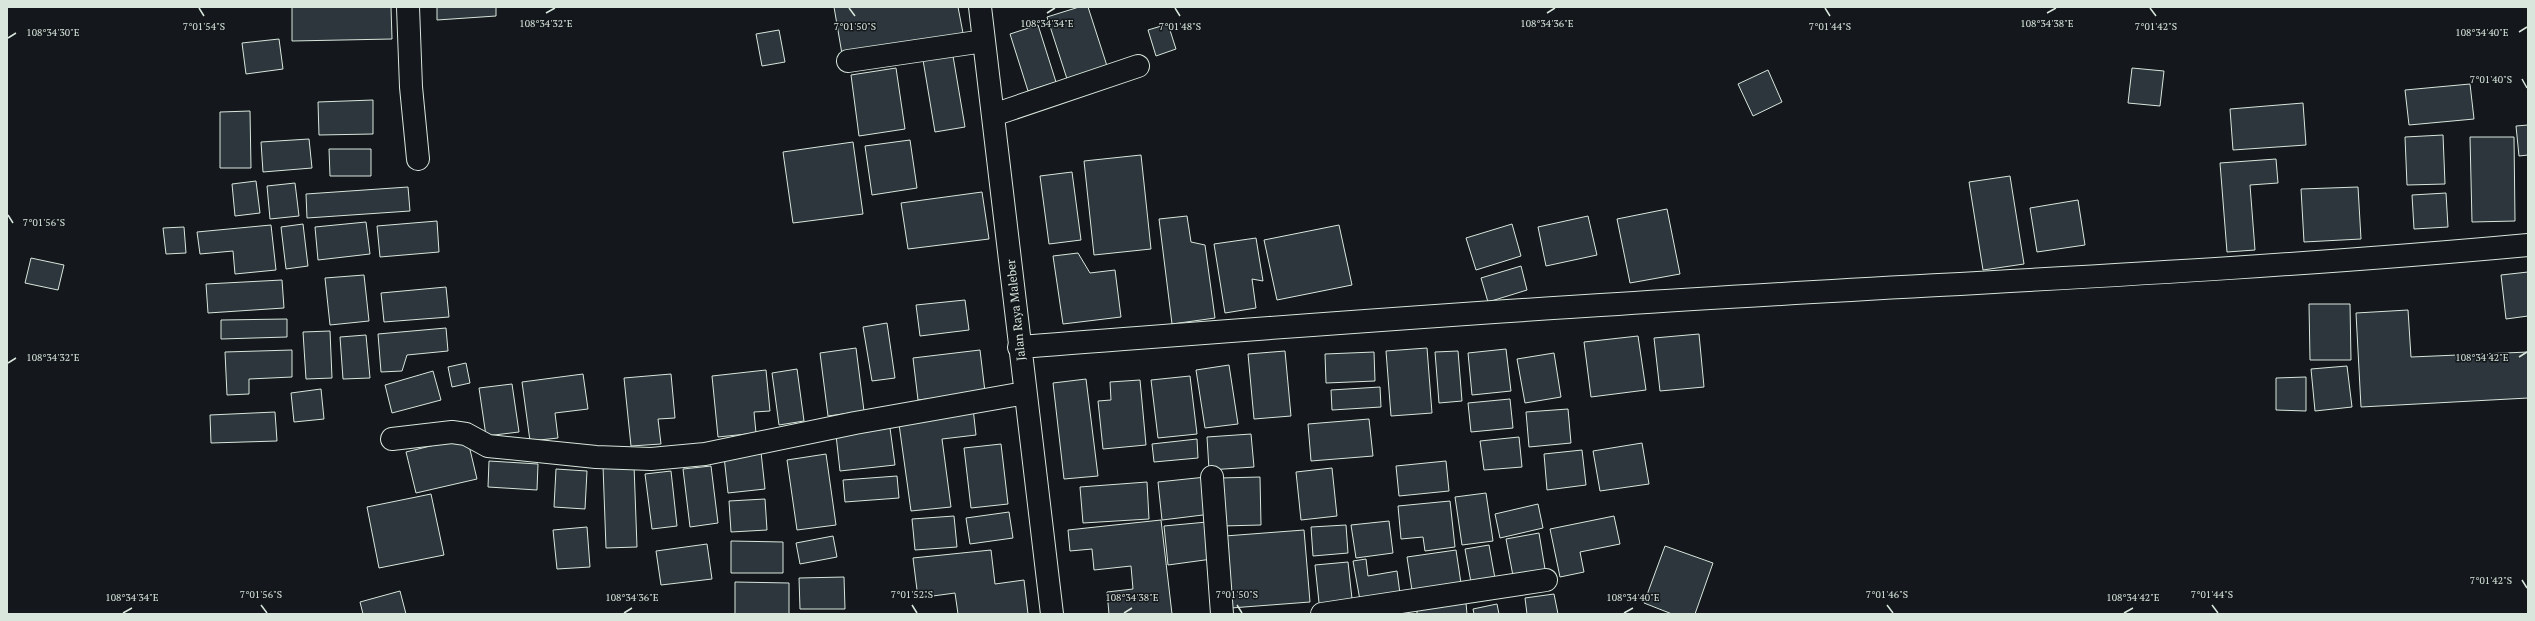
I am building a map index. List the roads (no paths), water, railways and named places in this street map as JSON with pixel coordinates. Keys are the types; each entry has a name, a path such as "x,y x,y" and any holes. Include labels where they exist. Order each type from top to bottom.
{"street":[{"path":"408,7 411,87 418,159"},
{"name":"Jalan Raya Maleber","path":"980,7 1019,347 1052,614"},
{"path":"848,61 984,41"},
{"path":"993,115 1138,66"},
{"path":"1019,347 1617,304 1837,292 2408,256 2528,245"},
{"path":"392,439 452,432 466,434 488,446 596,457 652,459 705,454 855,423 1025,394"},
{"path":"1212,477 1222,614"},
{"path":"1322,614 1546,580"}]}
